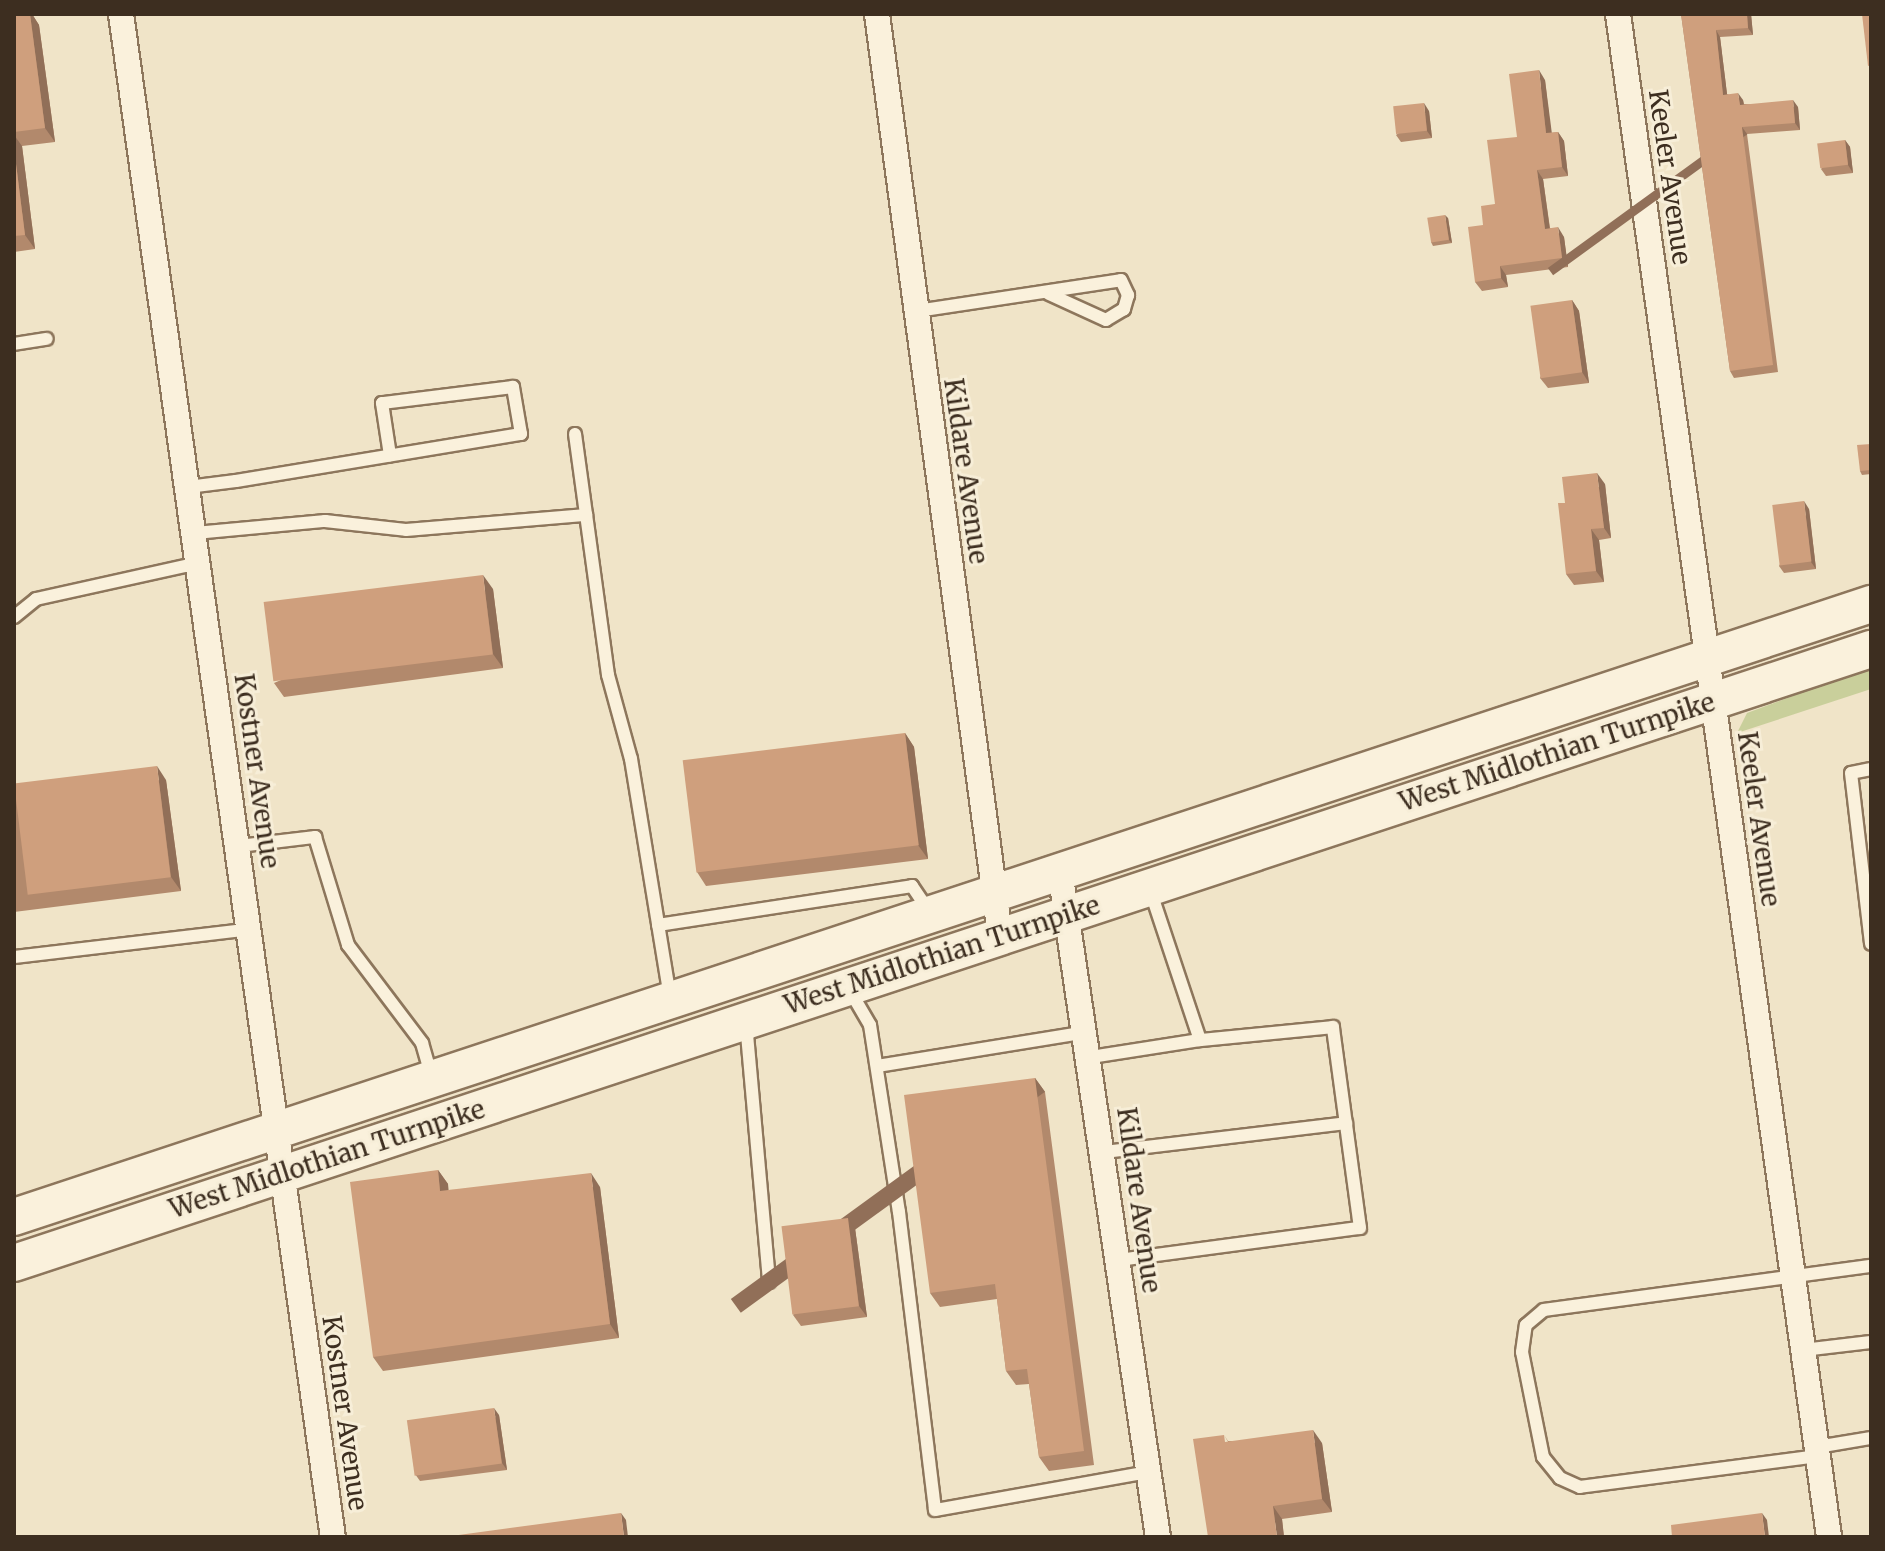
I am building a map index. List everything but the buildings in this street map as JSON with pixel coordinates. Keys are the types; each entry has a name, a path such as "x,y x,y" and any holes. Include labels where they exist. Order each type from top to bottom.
{"main road":[{"name":"West Midlothian Turnpike","path":"14,1217 1871,604"},
{"name":"West Midlothian Turnpike","path":"14,1263 1871,649"}],"street":[{"name":"Kostner Avenue","path":"121,14 280,1129 333,1537"},
{"name":"Kildare Avenue","path":"877,14 1000,935"},
{"name":"Keeler Avenue","path":"1618,14 1829,1537"},
{"name":"Kildare Avenue","path":"1060,871 1091,1057 1158,1537"}],"lane":[{"path":"917,311 1049,294 1121,280 1128,295 1124,309 1106,320 1049,294"},
{"path":"14,344 47,339"},
{"path":"188,487 390,455 521,434 513,387 382,403 390,455"},
{"path":"575,434 608,675 631,759 670,1000"},
{"path":"195,533 325,521 406,530 586,515"},
{"path":"14,617 36,599 199,563"},
{"path":"1871,769 1851,773 1871,944"},
{"path":"239,846 315,837 348,945 422,1043 432,1078"},
{"path":"658,925 912,886 930,913"},
{"path":"1149,887 1200,1040"},
{"path":"14,957 251,929"},
{"path":"847,986 870,1025 877,1066 935,1510 1149,1472"},
{"path":"746,1020 769,1282"},
{"path":"1091,1057 1200,1040 1333,1027 1360,1228 1119,1260"},
{"path":"877,1066 1087,1032"},
{"path":"1104,1152 1346,1123"},
{"path":"1871,1266 1544,1310 1526,1325 1522,1352 1543,1457 1560,1478 1580,1487 1817,1451 1871,1438"},
{"path":"1803,1350 1871,1342"}],"green space":[{"path":"1871,667 1871,689 1737,733 1747,713"}]}
